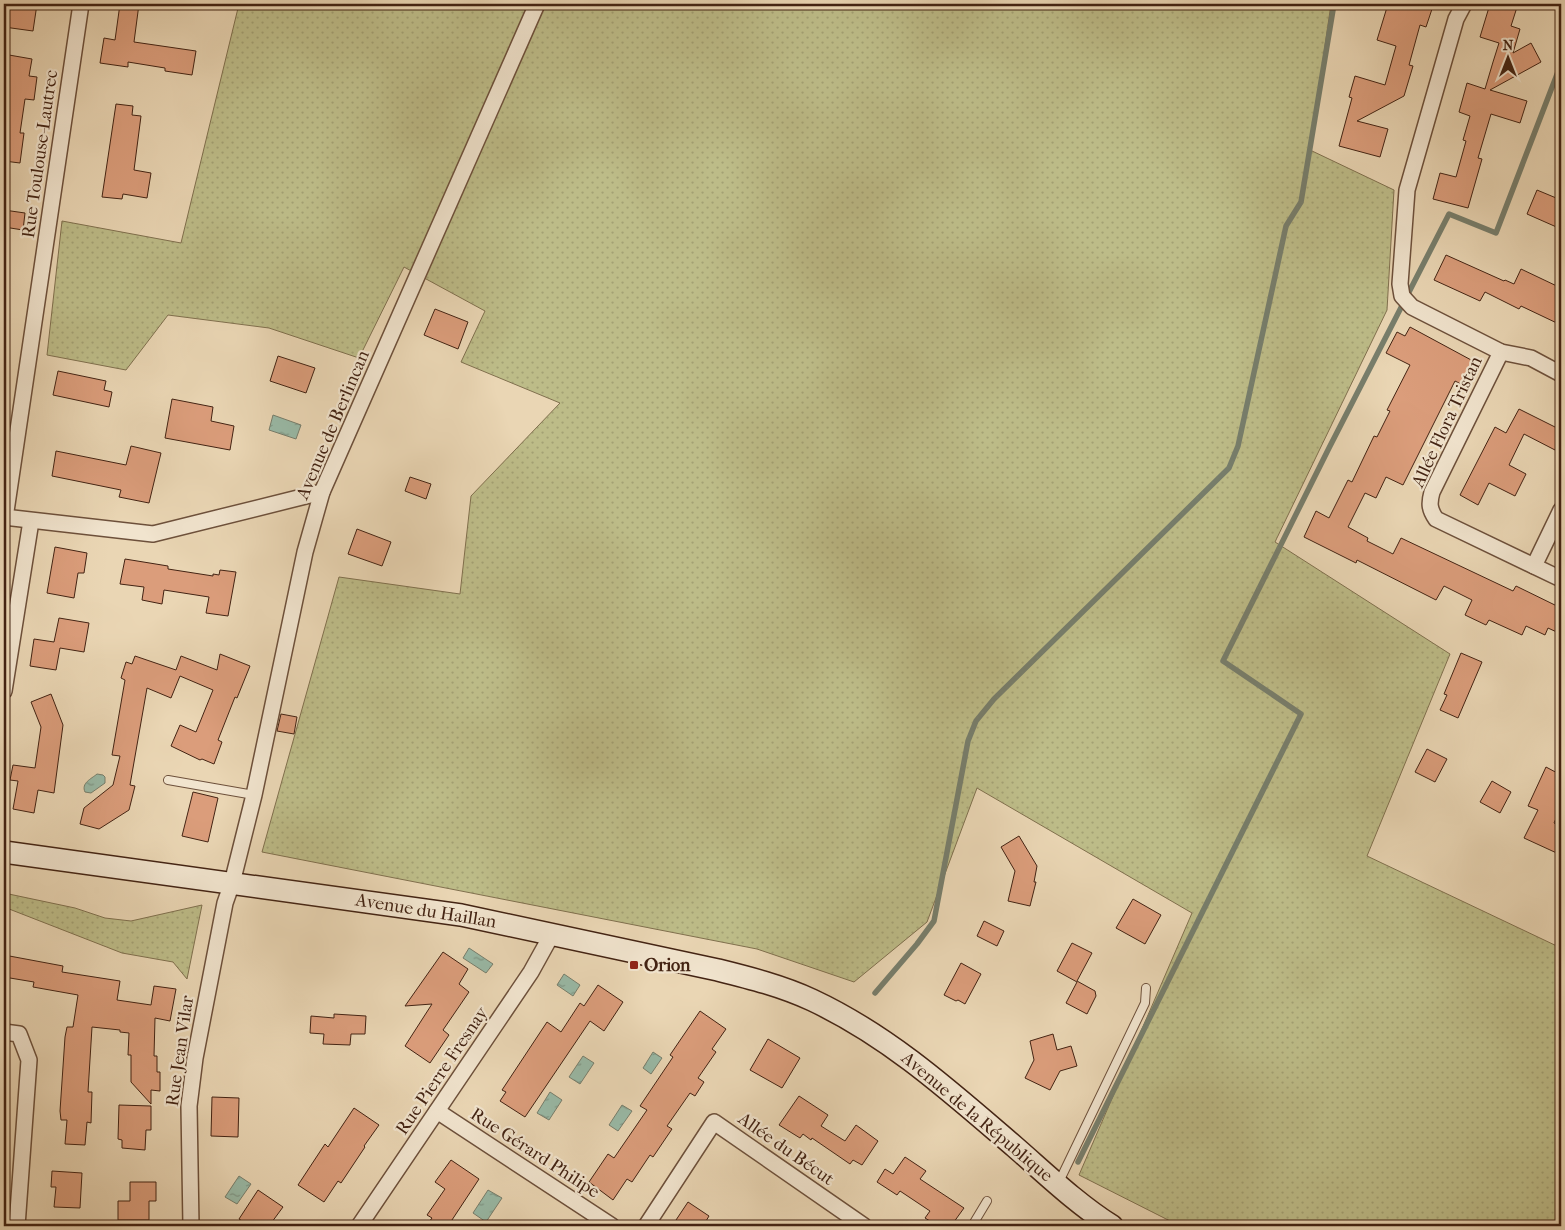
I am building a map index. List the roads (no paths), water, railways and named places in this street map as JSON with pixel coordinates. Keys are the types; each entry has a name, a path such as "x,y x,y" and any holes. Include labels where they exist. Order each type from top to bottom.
{"street":[{"name":"Rue Toulouse-Lautrec","path":"4,518 81,4"},
{"name":"Avenue de Berlincan","path":"232,883 254,795 305,552 322,492 537,4"},
{"name":"Allée Flora Tristan","path":"1464,4 1456,19 1406,190 1400,284 1402,296 1412,308 1501,352 1531,358 1561,374"},
{"name":"Allée Flora Tristan","path":"1501,352 1432,492 1429,503 1431,512 1436,519 1561,579"},
{"path":"4,518 153,534 322,492"},
{"path":"1534,566 1561,510"},
{"path":"4,691 31,521"},
{"name":"Avenue du Haillan","path":"4,852 451,913 750,978 810,999 838,1013"},
{"name":"Rue Jean Vilar","path":"191,1226 189,1106 195,1058 224,903 232,883"},
{"name":"Rue Pierre Fresnay","path":"359,1226 531,972 552,934"},
{"name":"Avenue de la République","path":"838,1013 905,1055 937,1079 1058,1185 1112,1226"},
{"path":"4,1032 19,1034 29,1060 17,1226"},
{"name":"Rue Gérard Philipe","path":"437,1111 612,1226"},
{"name":"Allée du Bécut","path":"646,1226 714,1122 864,1226"}],"lane":[{"path":"168,780 254,795"},
{"path":"1058,1185 1145,1003 1146,988"},
{"path":"972,1226 987,1201"}],"water":[{"path":"273,415 301,425 296,439 269,430"},
{"path":"97,774 105,777 105,783 91,793 85,792 85,784"},
{"path":"469,948 493,964 486,973 463,958"},
{"path":"564,974 580,985 573,996 557,985"},
{"path":"653,1052 662,1058 651,1074 643,1068"},
{"path":"583,1056 594,1063 580,1084 569,1077"},
{"path":"550,1092 562,1100 549,1120 537,1113"},
{"path":"622,1105 632,1111 618,1131 609,1125"},
{"path":"239,1176 251,1184 237,1204 225,1197"},
{"path":"488,1190 502,1198 486,1222 473,1213"}],"waterway":[{"path":"875,993 934,921 968,741 976,721 994,699 1229,468 1238,446 1286,226 1301,202 1334,4"},
{"path":"1078,1162 1301,714 1223,661 1329,448 1449,214 1496,233 1561,64"}],"place":[{"name":"Orion","path":"634,965"}]}
